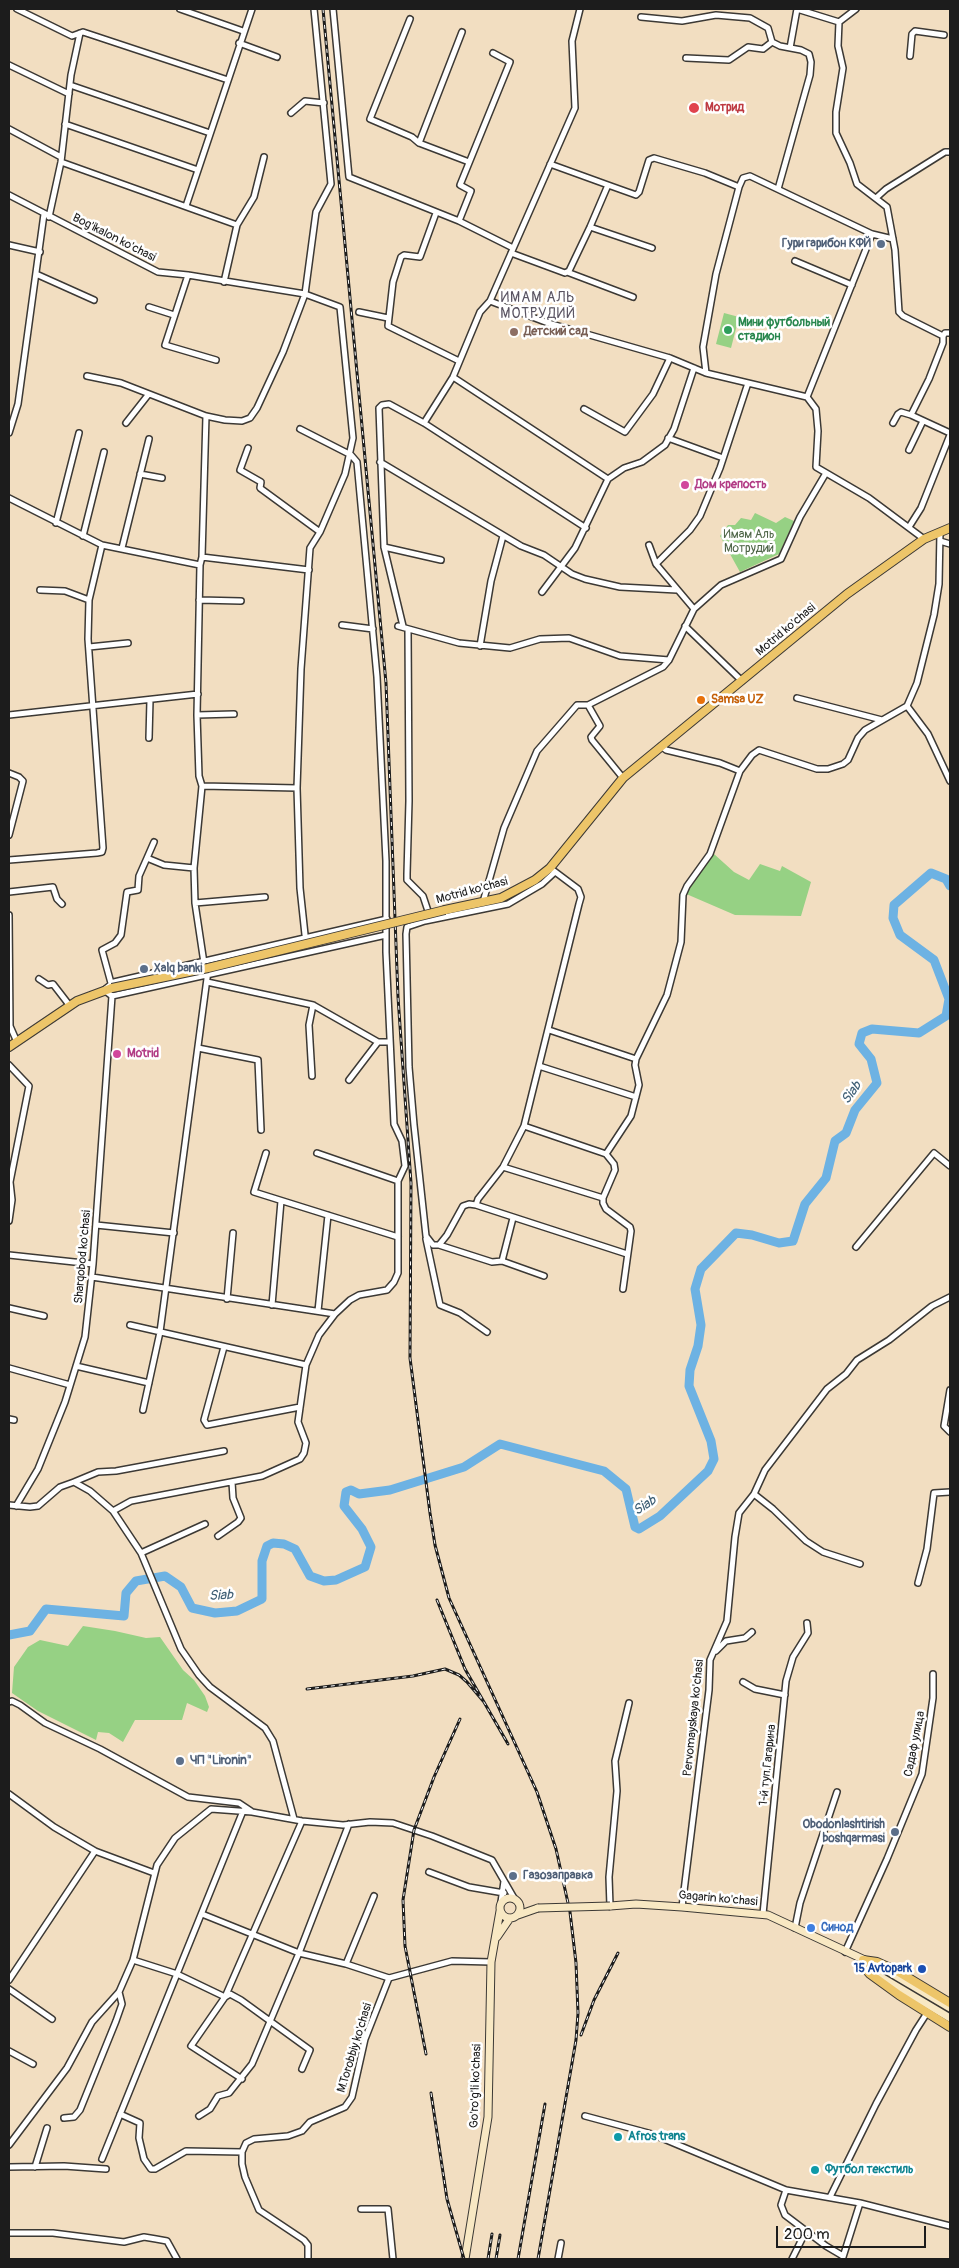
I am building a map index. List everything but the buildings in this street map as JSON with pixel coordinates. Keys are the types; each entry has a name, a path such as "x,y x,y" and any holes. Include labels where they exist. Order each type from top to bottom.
{"main road":[{"name":"Motrid ko'chasi","path":"9,1047 87,996 305,942 501,898 518,890 553,870 623,778 661,746 847,594 924,539 950,528"},
{"path":"505,1899 516,1900 538,1908 510,1918 506,1918 500,1911 501,1902 505,1899"},
{"path":"516,1900 520,1910 518,1915"},
{"name":"Gagarin ko'chasi","path":"538,1908 636,1904 768,1915 863,1962 950,2018"},
{"name":"Go'ro'g'li ko'chasi","path":"464,2259 488,2117 491,1962 500,1911"},
{"name":"Go'ro'g'li ko'chasi","path":"495,1942 510,1918"},
{"name":"Gagarin ko'chasi","path":"863,1962 882,1968 950,2008"},
{"path":"863,1962 877,1962 897,1971 950,2003"},
{"path":"863,1962 870,1974 950,2027"}],"street":[{"path":"17,9 72,36 83,32 228,80"},
{"path":"180,9 243,31"},
{"path":"186,206 243,31 252,9"},
{"path":"87,376 121,383 206,416 242,421 250,418 283,352 305,294 316,212 331,184 314,9"},
{"path":"333,9 349,177 460,221 512,250 560,272 567,272 633,297"},
{"path":"424,423 452,377 480,312 490,301 575,108 572,41 580,9"},
{"path":"716,15 717,9"},
{"path":"790,48 797,9 839,22"},
{"path":"839,22 856,9"},
{"path":"641,17 682,20 716,15 750,18 768,28 772,42"},
{"path":"410,20 370,119 412,137 419,143 469,162"},
{"path":"839,22 838,46 843,68 836,112 836,132 850,162 857,184 887,207 897,266 899,312 903,316 943,336"},
{"path":"910,56 912,34 915,31 944,35"},
{"path":"419,143 462,32"},
{"path":"9,430 18,404 36,274 47,215 61,160 70,85 80,33"},
{"path":"772,42 809,54 810,68 798,121 778,189"},
{"path":"686,58 729,60 748,47 763,49 772,42"},
{"path":"239,43 277,57"},
{"path":"460,221 472,191 460,184 510,62 493,53"},
{"path":"9,66 69,94"},
{"path":"70,85 210,133"},
{"path":"291,113 305,101 324,103"},
{"path":"66,124 198,170"},
{"path":"9,129 61,160 237,224"},
{"path":"876,198 886,189 945,152 950,152"},
{"path":"224,282 237,224 254,197 264,157"},
{"path":"550,164 636,195 649,160 654,158 705,173 739,187"},
{"path":"706,373 704,347 716,274 743,178 750,176 872,234 893,238"},
{"path":"567,272 590,227 608,184"},
{"name":"Bog'ikalon ko'chasi","path":"9,196 158,272 305,294 340,307 353,438 351,455"},
{"path":"436,213 420,257 404,255 401,257 393,282 388,326 459,361"},
{"path":"590,227 652,248"},
{"path":"807,397 872,234"},
{"path":"9,245 40,252"},
{"path":"796,261 852,285"},
{"path":"36,274 94,300"},
{"path":"188,275 165,345 216,360"},
{"path":"490,301 548,324 670,358 706,373 807,397 816,409 818,431 816,467 869,498 924,539"},
{"path":"149,307 174,315"},
{"path":"359,312 388,318"},
{"path":"943,336 945,333 950,333"},
{"path":"910,415 928,379 943,343 943,336"},
{"path":"584,409 625,432 653,394 670,358"},
{"path":"542,592 575,548 608,479 624,468 653,455 668,438 674,429 694,368"},
{"path":"452,377 608,479"},
{"path":"656,564 695,524 723,458 748,383"},
{"path":"126,424 148,395"},
{"path":"429,914 423,896 407,880 409,801 403,627 384,547 379,408 382,404 389,404 424,423 586,528"},
{"path":"893,423 901,412 950,434 921,508 909,527"},
{"path":"144,1410 160,1332 207,982 195,903 194,868 202,786 199,776 197,715 200,564 202,557 206,416"},
{"path":"909,450 923,421"},
{"path":"113,1511 131,1501 262,1476 300,1459 304,1453 306,1443 298,1422 306,1365 319,1334 334,1314 359,1295 387,1290 394,1282 398,1273 398,1180 404,1166 402,1141 394,1124 378,686 357,462 351,455 300,429"},
{"path":"56,523 79,433"},
{"path":"668,438 723,458"},
{"path":"122,548 149,439"},
{"path":"248,448 240,470 260,482 260,488 320,532"},
{"path":"83,536 104,452"},
{"path":"305,942 300,888 297,788 301,669 310,548 320,532 346,474 351,455"},
{"path":"380,462 503,536 521,546 544,555 585,579 620,587 677,590"},
{"path":"483,902 504,828 537,751 577,704 588,705 664,667 694,609 722,585 781,559 800,517 826,473"},
{"path":"140,474 162,478"},
{"path":"9,498 102,545 200,564"},
{"path":"606,1154 631,1116 639,1085 635,1066 636,1059 667,995 681,942 683,895 687,886 710,854 740,771 752,755 759,750 817,769 828,769 843,764 848,760 858,738 866,730 907,706 917,683 934,615 939,584 940,532"},
{"path":"480,646 491,581 503,536"},
{"path":"940,541 950,544"},
{"path":"9,860 102,852 95,706 89,647 89,600 102,545"},
{"path":"648,545 656,564 694,609"},
{"path":"384,547 441,560"},
{"path":"202,557 309,570"},
{"path":"40,590 64,591 89,600"},
{"path":"199,600 241,601"},
{"path":"342,625 373,629"},
{"path":"685,626 742,681"},
{"path":"403,627 450,641 510,648 540,638 569,638 620,656 669,660"},
{"path":"89,647 128,643"},
{"path":"9,715 198,694"},
{"path":"797,698 882,720"},
{"path":"149,738 150,700"},
{"path":"588,705 600,726 591,737 592,740 623,778"},
{"path":"907,706 928,734 950,781"},
{"path":"197,715 234,714"},
{"path":"661,746 666,750 720,763 740,771"},
{"path":"9,773 23,781 9,835"},
{"path":"202,786 297,788"},
{"path":"154,842 147,858 164,865 194,868"},
{"name":"Sharqobod ko'chasi","path":"16,1506 38,1469 70,1385 85,1338 96,1225 110,989 102,950 116,943 122,935 128,892 138,890 139,876 147,858"},
{"path":"476,1205 478,1199 503,1167 524,1126 581,897 578,889 553,870 542,884 508,904 425,921 407,927 409,1067 426,1236 440,1305 460,1313 487,1332"},
{"path":"9,892 53,887 57,899 62,904"},
{"path":"195,903 265,897"},
{"path":"9,915 10,1026 17,1042"},
{"path":"206,968 220,958 305,942 387,919"},
{"path":"206,968 221,971 386,935"},
{"path":"220,958 221,971"},
{"path":"39,979 48,985 53,984 70,1006"},
{"path":"207,982 313,1005 378,1042 390,1042"},
{"path":"312,1076 309,1025 313,1005"},
{"path":"549,1030 636,1059"},
{"path":"349,1080 378,1042"},
{"path":"198,1048 258,1060 261,1130"},
{"path":"9,1065 29,1086 10,1182 12,1200 9,1221"},
{"path":"539,1066 636,1097"},
{"path":"524,1126 606,1154 614,1164 615,1170 603,1198 606,1209 630,1227 632,1231 623,1289"},
{"path":"266,1153 254,1192 398,1237"},
{"path":"856,1246 934,1153 950,1166"},
{"path":"317,1154 398,1180"},
{"path":"503,1167 603,1198"},
{"path":"272,1305 281,1201"},
{"path":"439,1245 463,1206 469,1204 628,1254"},
{"path":"318,1311 328,1215"},
{"path":"502,1261 513,1218"},
{"path":"96,1225 174,1233"},
{"path":"227,1298 234,1233"},
{"path":"426,1236 432,1245 439,1245 492,1262 502,1261 544,1276"},
{"path":"9,1255 93,1264"},
{"path":"92,1277 334,1314"},
{"name":"Pervomayskaya ko'chasi","path":"682,1907 709,1690 710,1660 727,1621 739,1513 754,1494 765,1470 827,1389 846,1374 857,1360 889,1340 932,1306 950,1297"},
{"path":"9,1308 44,1316"},
{"path":"130,1325 306,1365"},
{"path":"224,1347 204,1420 207,1425 300,1407"},
{"path":"76,1366 149,1383"},
{"path":"9,1368 70,1385"},
{"path":"950,1390 944,1426 950,1432"},
{"path":"9,1505 38,1506 60,1487 98,1472 116,1471 224,1451"},
{"path":"74,1482 90,1491 113,1511 142,1556 160,1594 181,1649 198,1675 210,1687 265,1728 273,1741 294,1819"},
{"path":"218,1536 241,1518 233,1498 232,1482"},
{"path":"918,1583 927,1549 934,1493 950,1492"},
{"path":"754,1494 806,1540 823,1552 860,1564"},
{"path":"142,1556 205,1524"},
{"name":"1-й туп.Гагарина","path":"762,1914 786,1681 793,1656 808,1633 807,1622"},
{"path":"709,1690 712,1660 718,1648 726,1640 745,1638 752,1632"},
{"name":"Садаф улица","path":"845,1952 887,1860 922,1774 933,1698 933,1674"},
{"path":"742,1682 755,1689 785,1695"},
{"path":"9,1702 12,1701 20,1705 45,1723 103,1750 188,1796 239,1803 252,1812"},
{"path":"610,1906 609,1877 617,1790 615,1761 629,1703"},
{"path":"795,1928 800,1903 837,1792"},
{"path":"9,1794 54,1827 96,1851 154,1873"},
{"path":"9,2145 67,2068 92,2022 119,1992 133,1960 154,1873 175,1838 211,1809 252,1812 302,1822 393,1823 492,1860 516,1900"},
{"path":"102,2159 243,1811"},
{"path":"242,2078 192,2046 225,1997 302,1822"},
{"path":"199,2116 210,2109 218,2096 229,2093 252,2064 299,1953 349,1824"},
{"path":"9,1980 96,1851"},
{"path":"429,1872 469,1887 504,1893"},
{"path":"501,1902 504,1893 504,1881"},
{"path":"346,1964 374,1896"},
{"path":"202,1914 299,1953 346,1964 389,1979 452,1961 491,1962"},
{"path":"133,1960 177,1974 225,1997"},
{"name":"M.Torobbiy ko'chasi","path":"242,2152 246,2143 254,2139 288,2136 302,2131 310,2122 346,2107 352,2097 366,2040 389,1979"},
{"path":"9,1989 52,2019"},
{"path":"64,2118 74,2117 80,2110 116,2021 122,1999 119,1992"},
{"path":"225,1997 230,1994 270,2020 310,2050 302,2068"},
{"path":"830,2197 876,2104 927,2013"},
{"path":"9,2051 33,2064"},
{"path":"120,2114 140,2122 139,2138 144,2159 151,2169 155,2169 186,2151 242,2152 245,2177 259,2210 304,2240 308,2245 308,2259"},
{"path":"585,2116 652,2134 786,2190 860,2203 950,2226"},
{"path":"35,2167 47,2128"},
{"path":"9,2166 106,2169"},
{"path":"786,2190 781,2204 785,2215 842,2258 853,2230 860,2203"},
{"path":"362,2209 388,2209 392,2259"},
{"path":"792,2259 806,2231"},
{"path":"9,2233 53,2233 124,2242 144,2237 167,2241 177,2259"},
{"path":"558,2259 561,2243"}],"green space":[{"name":"Мини футбольный стадион","path":"724,313 739,317 731,348 716,344"},
{"name":"Имам Аль Мотрудий","path":"755,513 776,523 785,517 794,521 779,554 740,572 720,536 728,525 735,525 741,518 751,520"},
{"path":"714,854 734,872 749,880 760,864 780,871 782,866 811,882 801,916 735,915 684,893"},
{"path":"83,1626 146,1638 160,1637 183,1670 194,1680 205,1696 209,1707 207,1712 187,1703 182,1720 135,1720 123,1742 109,1733 98,1732 96,1740 38,1711 12,1693 14,1667 28,1647 40,1640 68,1646"}],"waterway":[{"name":"Siab","path":"9,1635 30,1631 46,1609 124,1616 126,1593 136,1581 165,1576 181,1587 192,1608 215,1613 237,1611 262,1599 262,1561 267,1546 273,1543 284,1544 295,1549 310,1576 324,1581 336,1580 365,1567 371,1547 362,1529 344,1506 346,1492 351,1490 359,1494 390,1490 464,1467 500,1444 604,1471 626,1489 635,1527 639,1529 660,1516 708,1471 714,1459 711,1441 689,1386 690,1370 698,1346 701,1325 695,1289 701,1269 736,1233 752,1235 779,1243 793,1241 805,1204 826,1178 835,1141 846,1133 855,1110 877,1083 871,1059 859,1044 862,1033 872,1029 919,1033 946,1016 949,999 934,960 900,935 893,918 894,905 931,873 946,879 950,886"}],"railway":[{"path":"323,9 386,683 398,997 411,1183 410,1358 430,1513 435,1545 449,1598 537,1792 556,1849 570,1912 576,1963 578,2013 576,2040 538,2259"},
{"path":"437,1600 465,1669 508,1744"},
{"path":"307,1689 413,1676 445,1669 459,1675 484,1702"},
{"path":"426,2054 405,1946 403,1900 414,1830 434,1777 460,1719"},
{"path":"581,2035 594,2000 618,1953"},
{"path":"431,2093 447,2199 464,2259"},
{"path":"518,2259 545,2104"},
{"path":"488,2259 492,2234"},
{"path":"496,2259 500,2235"}],"place":[{"name":"Мотрид","path":"694,108"},
{"name":"Гури гарибон КФЙ","path":"881,244"},
{"name":"Мини футбольный стадион","path":"728,330"},
{"name":"Детский сад","path":"514,332"},
{"name":"Дом крепость","path":"685,485"},
{"name":"Samsa UZ","path":"701,700"},
{"name":"Xalq banki","path":"144,969"},
{"name":"Motrid","path":"117,1054"},
{"name":"ЧП \"Lironin\"","path":"180,1761"},
{"name":"Obodonlashtirish boshqarmasi","path":"895,1832"},
{"name":"Газозаправка","path":"513,1876"},
{"name":"Синод","path":"811,1928"},
{"name":"15 Avtopark","path":"922,1969"},
{"name":"Afros trans","path":"618,2137"},
{"name":"Футбол текстиль","path":"815,2170"}],"district":[{"name":"ИМАМ АЛЬ МОТРУДИЙ","path":"538,306"}]}
